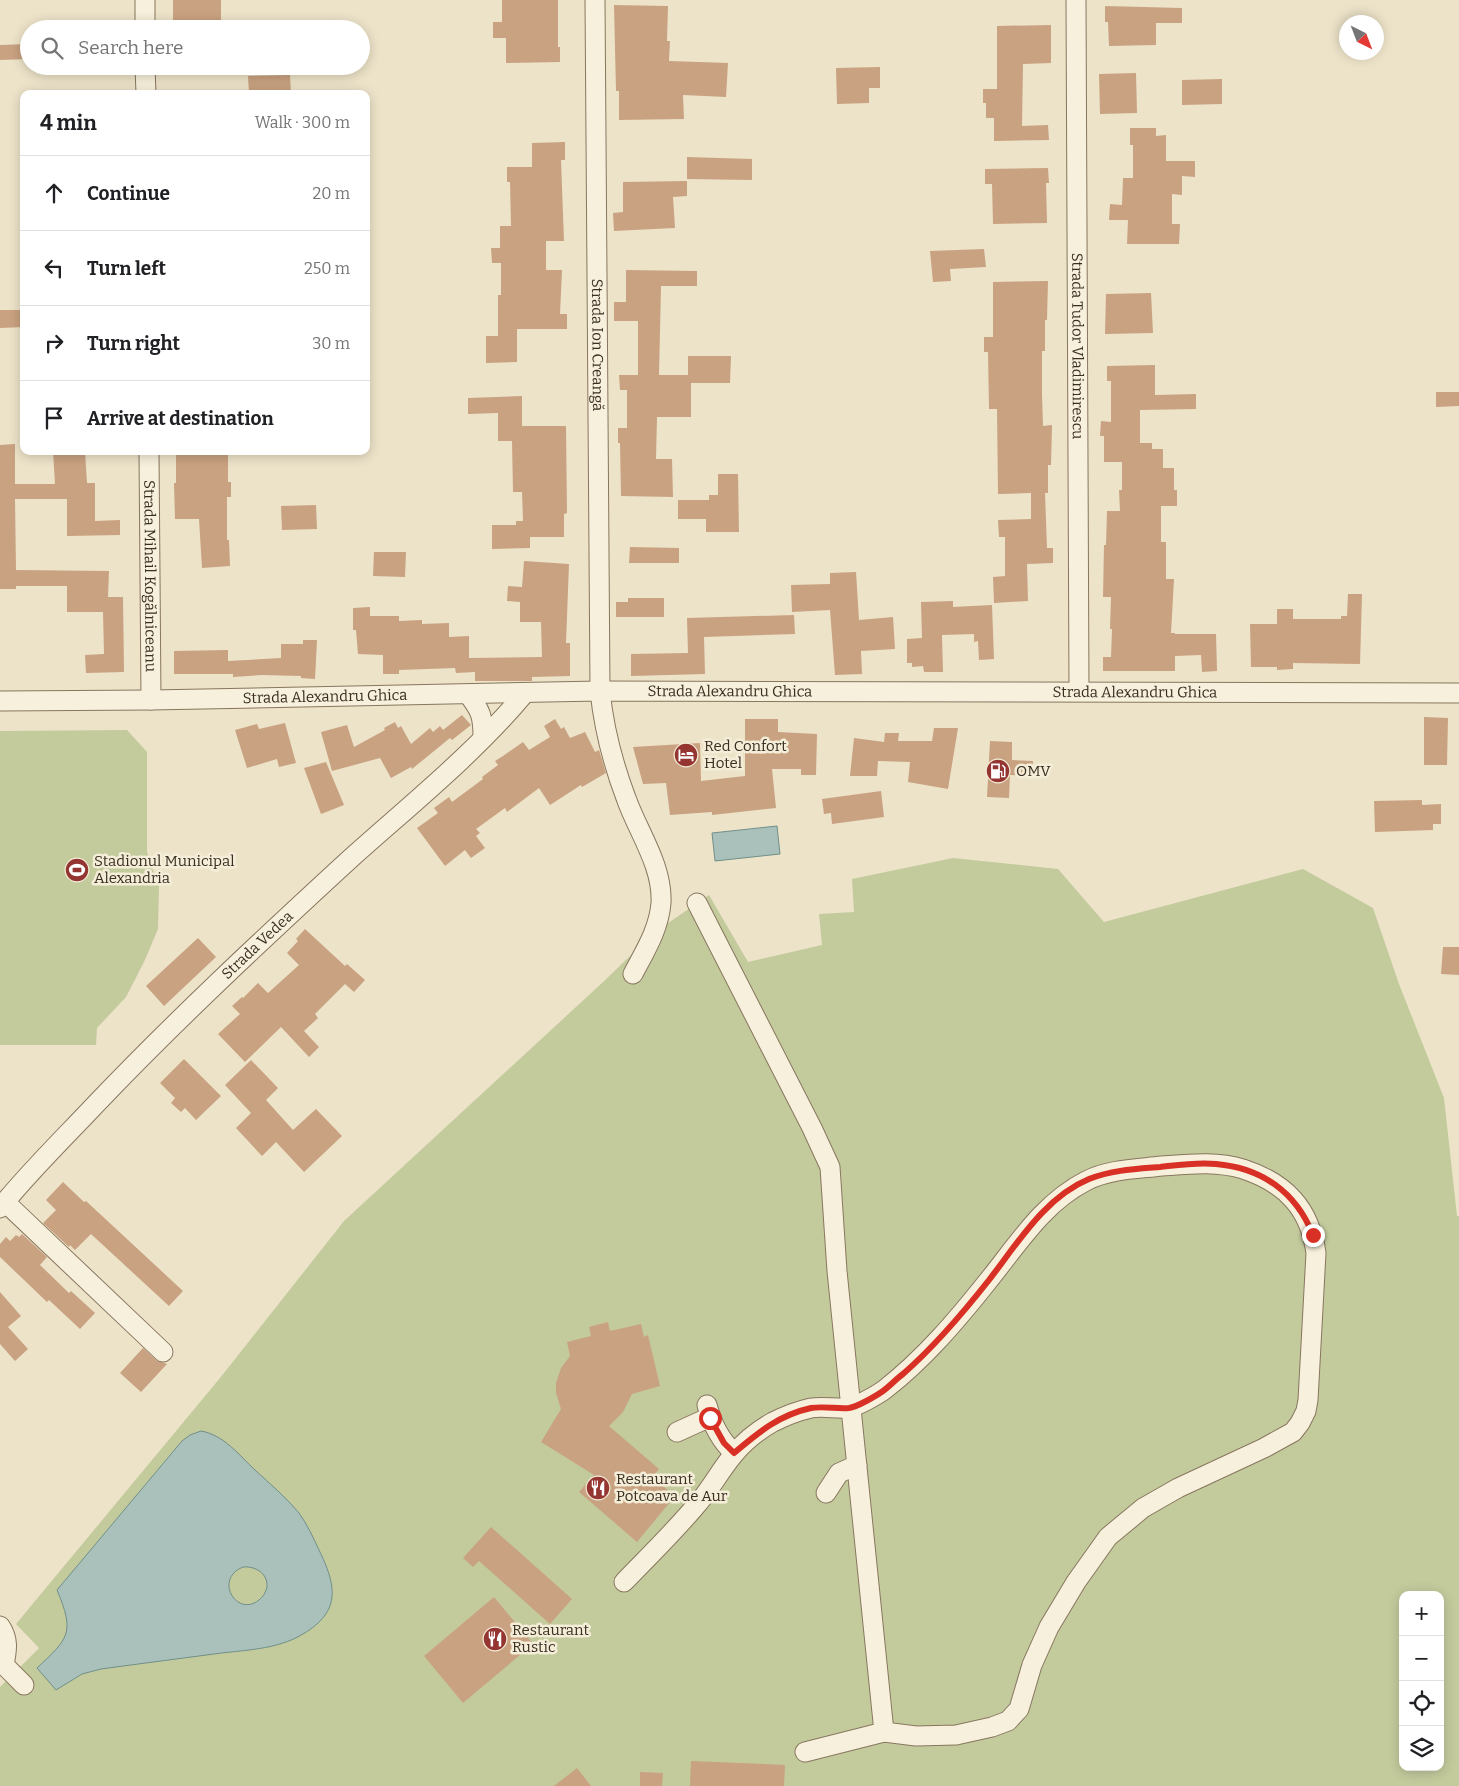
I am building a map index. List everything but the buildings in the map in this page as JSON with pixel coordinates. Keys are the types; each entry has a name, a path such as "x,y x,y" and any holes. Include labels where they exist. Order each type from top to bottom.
{"street":[{"path":"145,0 145,20"},
{"name":"Strada Ion Creangă","path":"595,0 600,691 603,722 612,759 655,868 660,886 660,913 655,932 633,974"},
{"name":"Strada Tudor Vladimirescu","path":"1076,0 1079,692"},
{"path":"145,75 146,90"},
{"name":"Strada Mihail Kogălniceanu","path":"149,455 151,700"},
{"name":"Strada Alexandru Ghica","path":"0,701 151,700 600,691 1459,693"},
{"name":"Strada Vedea","path":"3,1205 43,1159 156,1043 297,908 483,738 525,693"},
{"path":"468,694 478,707 483,721 483,738"},
{"path":"697,903 797,1098 830,1167 837,1271 884,1732"},
{"path":"624,1582 700,1502 734,1453 761,1429 792,1414 814,1408 851,1408 882,1391 922,1356 949,1328 1023,1235 1046,1209 1067,1192 1088,1180 1120,1170 1207,1163 1229,1165 1259,1174 1279,1186 1295,1201 1307,1218 1313,1235 1316,1253 1308,1400 1306,1412 1293,1432 1264,1448 1178,1488 1142,1508 1108,1536 1076,1582 1049,1627 1032,1665 1020,1709 1008,1721 992,1727 956,1735 916,1736 884,1732 806,1752"},
{"path":"3,1205 163,1352"},
{"path":"677,1432 708,1411 724,1443 734,1453"},
{"path":"826,1493 839,1473 857,1465"},
{"path":"0,1626 6,1635 7,1651 2,1666 24,1685"}],"green space":[{"name":"Stadionul Municipal Alexandria","path":"127,730 147,752 147,852 159,887 158,929 126,997 97,1028 96,1045 0,1045 0,731"},
{"path":"953,858 1058,869 1104,922 1303,869 1373,908 1399,984 1444,1098 1457,1216 1459,1216 1459,1786 0,1786 0,1687 39,1648 16,1624 220,1378 344,1221 655,932 709,895 748,962 822,945 819,914 854,912 852,879"}],"water":[{"path":"777,826 780,854 715,861 712,833"},
{"path":"201,1431 224,1441 299,1513 312,1535 329,1575 332,1586 330,1607 316,1625 303,1634 282,1643 260,1649 101,1669 82,1674 56,1690 37,1668 56,1649 66,1634 66,1616 57,1590 182,1441 190,1435","holes":["243,1567 260,1571 267,1582 264,1594 259,1600 251,1604 243,1604 236,1601 229,1587 234,1573"]}],"place":[{"name":"Red Confort Hotel","path":"686,755"},
{"name":"OMV","path":"998,771"},
{"name":"Stadionul Municipal Alexandria","path":"77,870"},
{"name":"Restaurant Potcoava de Aur","path":"598,1488"},
{"name":"Restaurant Rustic","path":"495,1639"}],"route":[{"path":"710,1418 724,1443 734,1453 761,1429 792,1414 814,1408 851,1408 882,1391 922,1356 949,1328 1046,1209 1067,1192 1088,1180 1120,1170 1207,1163 1229,1165 1259,1174 1279,1186 1295,1201 1307,1218 1313,1235"}]}
